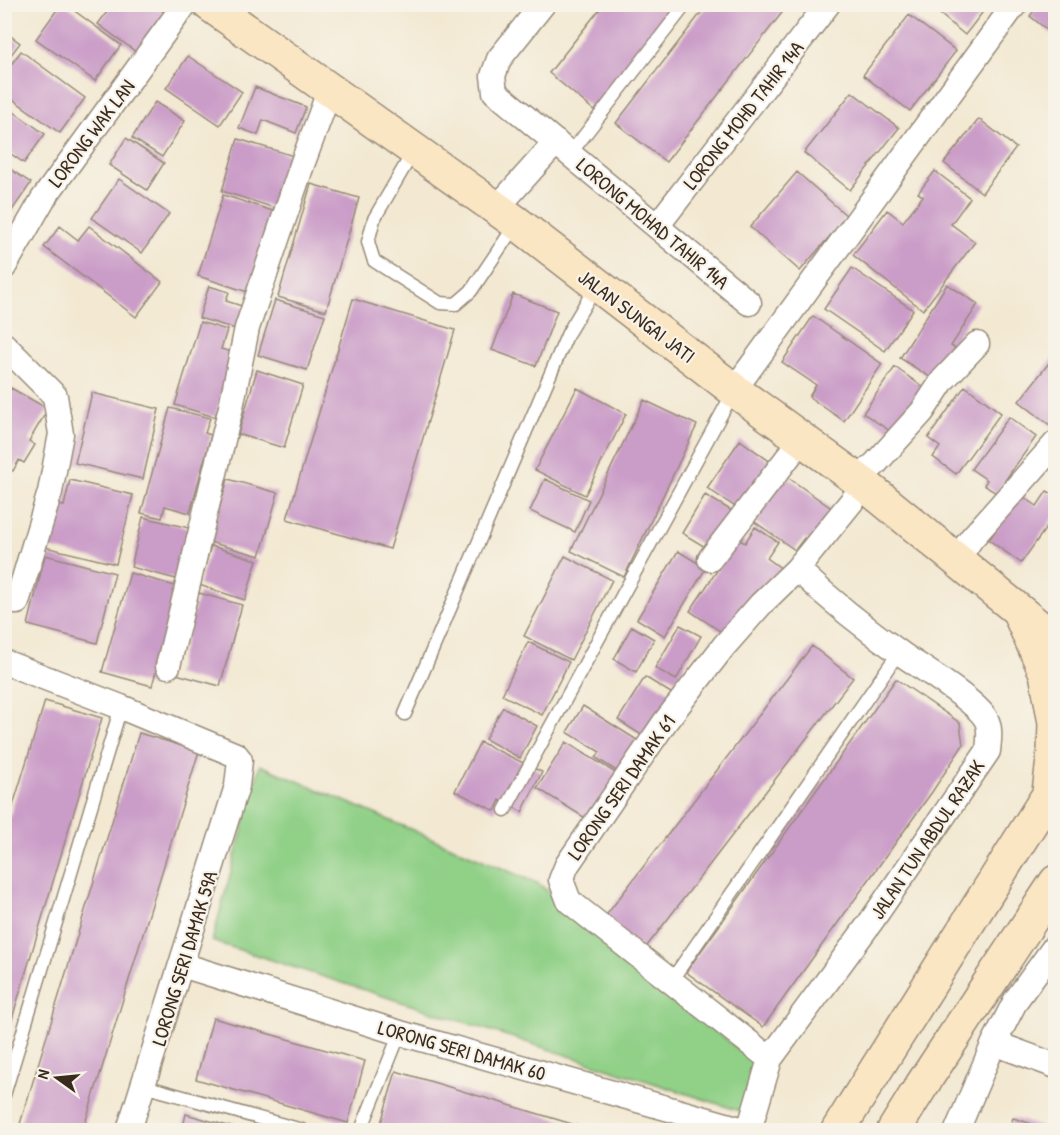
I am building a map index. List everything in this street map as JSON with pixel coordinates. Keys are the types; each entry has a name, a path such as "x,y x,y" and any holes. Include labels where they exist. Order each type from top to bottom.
{"main road":[{"name":"JALAN SUNGAI JATI","path":"209,4 414,149 597,285 739,382 802,439 870,471 971,541 1018,609 1056,641"},
{"path":"1018,609 1056,614"},
{"path":"838,1131 1052,787 1055,723 1046,674 1018,609"},
{"path":"894,1131 1056,882"}],"street":[{"name":"LORONG WAK LAN","path":"4,267 43,199 185,4"},
{"name":"LORONG MOHAD TAHIR 14A","path":"543,4 499,59 493,76 495,92 749,303"},
{"name":"LORONG MOHD TAHIR 14A","path":"657,226 828,4"},
{"path":"739,382 1015,4"},
{"path":"168,666 231,407 247,328 330,89"},
{"path":"506,216 532,169 563,148"},
{"name":"LORONG SERI DAMAK 61","path":"770,1059 569,901 561,880 567,865 665,722 724,646 761,604 797,569 870,471 922,412 943,380 977,344"},
{"path":"4,345 55,396 61,434 50,492 17,602"},
{"path":"710,559 802,439"},
{"path":"971,541 1056,443"},
{"name":"JALAN TUN ABDUL RAZAK","path":"749,1131 770,1059 870,922 988,751 987,721 977,708 821,592 797,569"},
{"path":"5,664 121,707"},
{"name":"LORONG SERI DAMAK 59A","path":"121,707 236,755 240,760 237,786 129,1131"},
{"path":"957,1131 994,1043 1016,1000 1056,945"},
{"name":"LORONG SERI DAMAK 60","path":"182,965 400,1033 744,1131"},
{"path":"994,1043 1056,1066"}],"lane":[{"path":"563,148 686,4"},
{"path":"414,149 374,219 368,243 374,261 440,303 456,304 471,291 506,216"},
{"path":"405,714 568,333 597,285"},
{"path":"505,810 739,382"},
{"path":"671,981 899,652"},
{"path":"4,1095 121,707"},
{"path":"361,1131 400,1033"},
{"path":"144,1086 302,1131"}],"green space":[{"path":"260,765 539,884 756,1064 740,1111 212,941"}],"building":[{"path":"61,4 65,4 121,45 95,81 36,39"},
{"path":"113,4 153,4 168,15 139,54 98,24"},
{"path":"928,4 989,4 965,35"},
{"path":"1039,4 1056,4 1056,37 1030,16"},
{"path":"603,5 681,5 596,112 549,73"},
{"path":"707,5 788,5 666,162 616,123"},
{"path":"909,15 956,51 910,111 863,75"},
{"path":"4,31 20,43 4,64"},
{"path":"21,51 85,98 60,133 4,93 4,74"},
{"path":"188,56 242,92 220,125 166,88"},
{"path":"255,87 306,107 296,133 263,120 258,135 239,128"},
{"path":"852,92 899,128 850,190 804,153"},
{"path":"155,102 185,121 162,157 132,138"},
{"path":"4,105 45,134 24,163 4,149"},
{"path":"979,119 1016,148 982,193 944,163"},
{"path":"126,138 164,163 147,190 109,165"},
{"path":"238,139 297,157 281,210 222,191"},
{"path":"4,165 31,183 4,222"},
{"path":"935,171 970,198 951,224 975,242 923,310 853,255 887,210 903,222 923,196 918,193"},
{"path":"797,172 847,216 800,271 750,227"},
{"path":"119,179 169,214 142,253 92,218"},
{"path":"311,184 359,198 326,311 278,297"},
{"path":"223,195 276,212 251,293 198,276"},
{"path":"60,226 78,240 89,226 162,282 136,317 44,247"},
{"path":"852,268 913,310 885,351 824,309"},
{"path":"947,284 978,304 951,346 959,351 939,383 900,358"},
{"path":"209,286 229,292 226,301 245,307 239,330 199,318"},
{"path":"513,294 557,311 536,366 492,350"},
{"path":"353,299 455,330 390,549 287,519"},
{"path":"275,300 325,315 307,370 258,355"},
{"path":"813,316 882,364 844,421 809,397 816,385 782,362"},
{"path":"200,322 227,330 221,349 234,353 215,417 175,405"},
{"path":"1056,354 1056,430 1019,401"},
{"path":"895,367 927,390 896,435 863,413"},
{"path":"257,370 303,385 284,448 238,434"},
{"path":"965,386 1001,413 956,474 933,457 940,447 928,438"},
{"path":"11,388 48,409 29,441 35,445 24,463 19,460 13,471 4,466 4,399"},
{"path":"577,388 626,414 585,495 535,470"},
{"path":"92,393 159,409 143,479 75,463"},
{"path":"644,400 697,425 624,577 571,551"},
{"path":"170,408 210,418 205,433 211,435 190,513 165,506 162,518 141,513"},
{"path":"1009,417 1036,437 996,493 984,485 987,480 971,469"},
{"path":"740,440 772,463 740,510 707,488"},
{"path":"783,474 834,510 811,543 804,538 795,550 752,520"},
{"path":"228,479 278,493 260,556 209,542"},
{"path":"545,479 589,500 575,532 530,511"},
{"path":"70,480 133,495 116,564 45,547 55,504 64,506"},
{"path":"1047,491 1056,496 1056,514 1021,563 989,540 1021,495 1037,506"},
{"path":"705,495 734,512 710,550 682,533"},
{"path":"143,517 193,529 180,580 131,567"},
{"path":"755,527 778,542 767,558 782,569 729,637 690,611 738,539 745,543"},
{"path":"211,546 257,560 245,600 199,585"},
{"path":"678,551 706,568 665,636 637,619"},
{"path":"45,555 115,573 97,643 28,625"},
{"path":"565,556 612,580 571,660 524,636"},
{"path":"130,573 179,587 152,686 102,672"},
{"path":"199,593 242,605 220,686 176,674"},
{"path":"680,625 701,636 676,680 655,668"},
{"path":"632,626 654,639 636,672 614,659"},
{"path":"528,642 569,662 542,715 502,695"},
{"path":"812,646 853,678 644,950 604,918"},
{"path":"645,677 679,698 646,738 618,720"},
{"path":"896,679 960,723 963,745 932,792 763,1027 686,972"},
{"path":"45,701 102,718 5,1042 4,835"},
{"path":"583,706 645,745 626,777 596,758 600,752 567,732"},
{"path":"503,707 537,726 520,758 485,739"},
{"path":"139,733 199,751 83,1130 40,1130 20,1124"},
{"path":"480,742 542,772 522,812 500,800 495,811 455,791"},
{"path":"566,742 619,775 590,821 537,788"},
{"path":"213,1018 365,1061 348,1123 196,1079"},
{"path":"396,1071 592,1130 379,1130"},
{"path":"186,1114 242,1130 182,1130"},
{"path":"1013,1118 1051,1130 1009,1130"}]}
